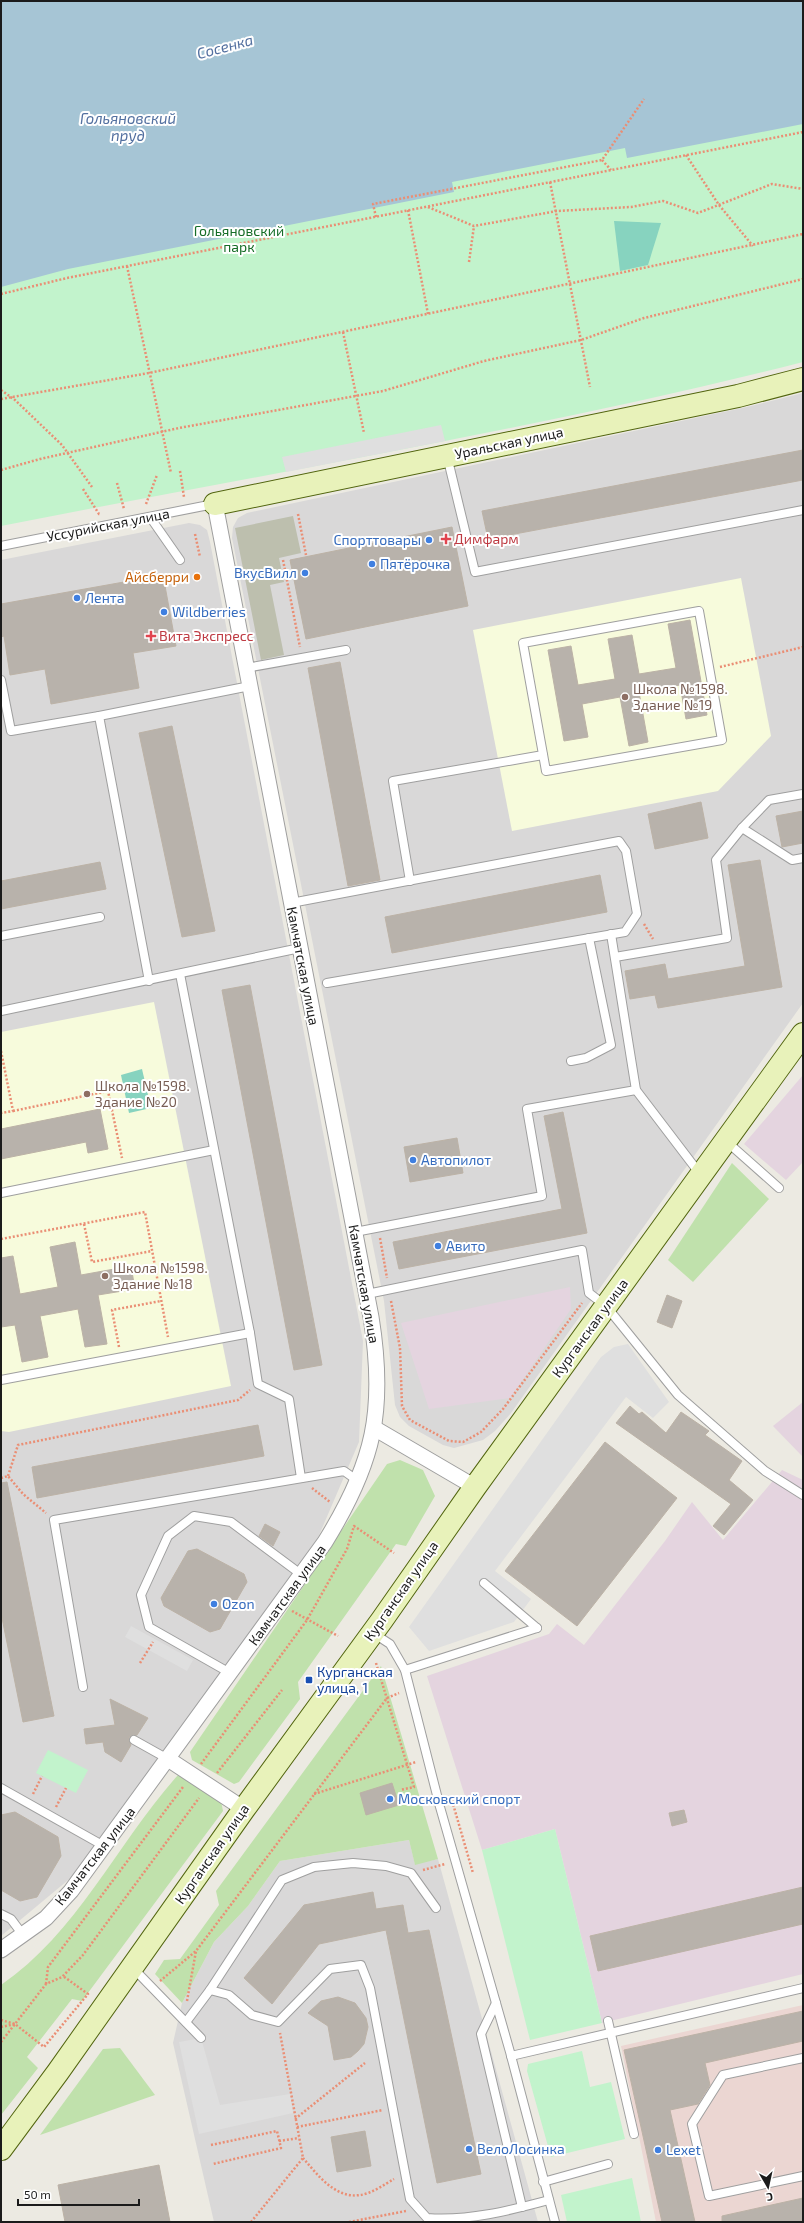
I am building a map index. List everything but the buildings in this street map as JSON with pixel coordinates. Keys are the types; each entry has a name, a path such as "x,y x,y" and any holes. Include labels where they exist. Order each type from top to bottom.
{"street":[{"name":"Уральская улица","path":"215,504 738,396 803,379"},
{"name":"Камчатская улица","path":"1,1950 46,1918 71,1891 302,1575 342,1514 370,1452 374,1428 378,1374 376,1345 215,504"},
{"name":"Курганская улица","path":"1,2149 475,1487 598,1299 701,1175 803,1034"},
{"path":"374,1428 475,1487"},
{"path":"168,1759 244,1809"}],"lane":[{"path":"447,455 475,572 803,510"},
{"name":"Уссурийская улица","path":"1,546 215,504"},
{"path":"150,517 180,560"},
{"path":"699,611 722,740 546,771 543,755 523,643 699,611"},
{"path":"246,668 346,650"},
{"path":"1,680 11,731 99,716 250,686"},
{"path":"99,716 149,981"},
{"path":"410,881 393,781 543,755"},
{"path":"615,957 727,938 716,860 742,828 769,800 803,794"},
{"path":"742,828 792,860 803,858"},
{"path":"292,903 619,841 626,851 637,914 625,932 327,983"},
{"path":"1,936 100,917"},
{"path":"611,934 636,1090 701,1175"},
{"path":"571,1061 586,1058 610,1045 590,938"},
{"path":"1,1011 300,948"},
{"path":"180,974 250,1333 258,1384 289,1399 301,1478"},
{"path":"355,1232 542,1196 527,1109 636,1090"},
{"path":"726,1141 779,1188"},
{"path":"1,1193 214,1150"},
{"path":"367,1294 582,1250 598,1299 678,1395 765,1471 803,1495"},
{"path":"1,1380 250,1333"},
{"path":"83,1687 54,1520 344,1471 358,1481"},
{"path":"230,1673 149,1628 141,1595 168,1536 194,1516 231,1522 302,1575"},
{"path":"405,1670 537,1628 484,1583"},
{"path":"372,1632 390,1644 405,1670 555,2222"},
{"path":"134,1740 168,1759"},
{"path":"1,1788 104,1846"},
{"path":"186,2022 210,1990 282,1880 314,1867 353,1863 386,1866 411,1873 436,1908"},
{"path":"1,1914 11,1919 23,1935"},
{"path":"210,1990 229,1996 252,2016 278,2022 330,1969 361,1965 370,1988 410,2199 427,2218 453,2220 522,2207 549,2200"},
{"path":"132,1968 201,2038"},
{"path":"511,2056 803,1988"},
{"path":"496,2003 481,2034 522,2207"},
{"path":"608,2021 612,2032 634,2134"},
{"path":"803,2058 723,2075 692,2124 709,2196 803,2176"},
{"path":"543,2182 608,2164"}],"path":[{"path":"376,217 373,204 602,160 644,99"},
{"path":"1,294 67,278 803,132"},
{"path":"686,155 719,205 753,246"},
{"path":"602,160 611,170"},
{"path":"550,182 557,211 590,387"},
{"path":"427,207 474,226 557,211 630,206 663,201 698,213 772,184 803,189"},
{"path":"408,210 428,314"},
{"path":"469,262 474,226"},
{"path":"1,399 149,372 344,332 753,246 803,234"},
{"path":"127,266 171,473"},
{"path":"1,470 67,453 163,432 383,392 484,361 581,340 644,318 803,280"},
{"path":"344,332 364,433"},
{"path":"1,390 50,432 92,487"},
{"path":"179,498 185,496 180,471"},
{"path":"146,504 157,475"},
{"path":"117,482 123,509"},
{"path":"82,489 99,514 105,513"},
{"path":"138,506 152,503"},
{"path":"117,510 130,508"},
{"path":"298,514 306,555"},
{"path":"195,534 200,557"},
{"path":"283,560 302,658"},
{"path":"710,670 803,647"},
{"path":"646,927 654,942"},
{"path":"1,1051 13,1111"},
{"path":"1,1113 108,1091 124,1168"},
{"path":"1,1240 144,1212 170,1348"},
{"path":"84,1224 92,1262 152,1251"},
{"path":"378,1228 400,1348 402,1406 410,1420 449,1441 463,1442 481,1432 504,1409 598,1299"},
{"path":"121,1357 112,1310 161,1301"},
{"path":"8,1476 18,1445 238,1400 258,1384"},
{"path":"1,1478 8,1476"},
{"path":"8,1476 23,1494 54,1520"},
{"path":"301,1478 331,1502"},
{"path":"46,1984 48,1967 193,1775 307,1620 347,1549 354,1526 394,1554"},
{"path":"281,1603 307,1620 338,1636"},
{"path":"140,1663 159,1634"},
{"path":"376,1663 414,1787 400,1790"},
{"path":"159,1981 196,1951 387,1698 410,1689"},
{"path":"1,2042 46,1984 63,1976 83,1955 208,1785 282,1690"},
{"path":"314,1794 428,1758"},
{"path":"29,1803 42,1776"},
{"path":"52,1816 66,1788"},
{"path":"411,1873 456,1861"},
{"path":"186,2005 196,1951"},
{"path":"1,2020 15,2024 44,2047 88,1994 63,1976"},
{"path":"278,2022 303,2158 324,2182 341,2192 360,2195 405,2173"},
{"path":"1,2026 15,2024"},
{"path":"295,2119 365,2063"},
{"path":"297,2127 393,2108"},
{"path":"211,2145 277,2131 281,2148 213,2164"},
{"path":"279,2141 299,2138"},
{"path":"251,2222 303,2158"},
{"path":"350,2222 418,2208"}],"shaded area":[{"path":"803,393 803,1003 511,1413 495,1431 483,1440 454,1448 443,1445 409,1426 400,1417 395,1405 384,1301 232,538 233,527 238,518 247,513 747,407"},
{"path":"441,425 445,441 286,472 282,457"},
{"path":"293,516 301,553 279,558 284,582 270,585 284,655 261,660 235,528"},
{"path":"189,523 200,525 207,530 210,542 363,1341 359,1442 317,1540 73,1876 1,1936 1,560"},
{"name":"Школа №1598. Здание №19","path":"741,578 771,736 718,791 512,831 473,630"},
{"path":"154,1002 231,1386 9,1432 1,1431 1,1032"},
{"path":"803,1075 803,1162 786,1180 744,1144"},
{"path":"570,1287 571,1309 510,1398 429,1409 401,1323"},
{"path":"628,1344 669,1402 653,1418 626,1397 495,1571 531,1599 514,1622 429,1651 409,1627 601,1357 614,1347"},
{"path":"803,1402 803,1457 773,1426"},
{"path":"782,1470 803,1480 803,1974 602,2023 555,1829 482,1850 427,1676 549,1634 557,1624 584,1645 665,1541 692,1502 723,1540"},
{"path":"131,1626 193,1660 187,1671 125,1637"},
{"path":"409,1840 415,1864 438,1859 538,2222 214,2222 173,2043 182,2003 214,1942 248,1906 280,1861"},
{"path":"803,2005 803,2222 656,2222 621,2046"},
{"path":"201,2038 220,2105 290,2094 293,2113 199,2134 179,2042"}],"green space":[{"name":"Гольяновcкий парк","path":"1,1 803,1 803,362 703,386 503,429 1,526"},
{"path":"614,221 661,223 648,265 620,271"},
{"path":"142,1069 151,1108 129,1113 121,1075"},
{"path":"732,1163 769,1199 693,1282 668,1260"},
{"path":"400,1460 423,1470 435,1496 406,1546 396,1544 298,1682 300,1699 239,1782 234,1784 192,1760 190,1752 387,1464"},
{"path":"381,1666 438,1859 415,1865 409,1840 280,1861 248,1906 214,1942 182,2003 155,1974 164,1960 180,1959 219,1905 216,1891"},
{"path":"48,1750 88,1770 76,1793 36,1773"},
{"path":"178,1775 221,1801 223,1811 82,2001 72,1999 27,2057 38,2068 1,2115 1,1985 28,1964 53,1939 75,1913 96,1886 135,1829"},
{"path":"555,1829 602,2023 530,2040 482,1850"},
{"path":"120,2048 155,2095 40,2135 103,2049"},
{"path":"582,2051 590,2087 611,2082 625,2139 551,2157 527,2071 528,2064"},
{"path":"632,2178 641,2222 567,2222 561,2195"}],"water":[{"name":"Гольяновский пруд","path":"1,1 803,1 803,124 627,158 625,148 452,182 454,192 68,269 1,287"}],"place":[{"name":"Димфарм","path":"446,539"},
{"name":"Спорттовары","path":"429,540"},
{"name":"Пятёрочка","path":"372,564"},
{"name":"ВкусВилл","path":"305,573"},
{"name":"Айсберри","path":"197,577"},
{"name":"Лента","path":"77,598"},
{"name":"Wildberries","path":"164,612"},
{"name":"Вита Экспресс","path":"151,636"},
{"name":"Школа №1598. Здание №19","path":"625,697"},
{"name":"Школа №1598. Здание №20","path":"87,1094"},
{"name":"Автопилот","path":"413,1160"},
{"name":"Авито","path":"438,1246"},
{"name":"Школа №1598. Здание №18","path":"105,1276"},
{"name":"Ozon","path":"214,1604"},
{"name":"Курганская улица, 1","path":"309,1680"},
{"name":"Московский спорт","path":"390,1799"},
{"name":"ВелоЛосинка","path":"469,2149"},
{"name":"Lexet","path":"658,2150"}],"water label":[{"name":"Сосенка","path":"225,47"}]}
